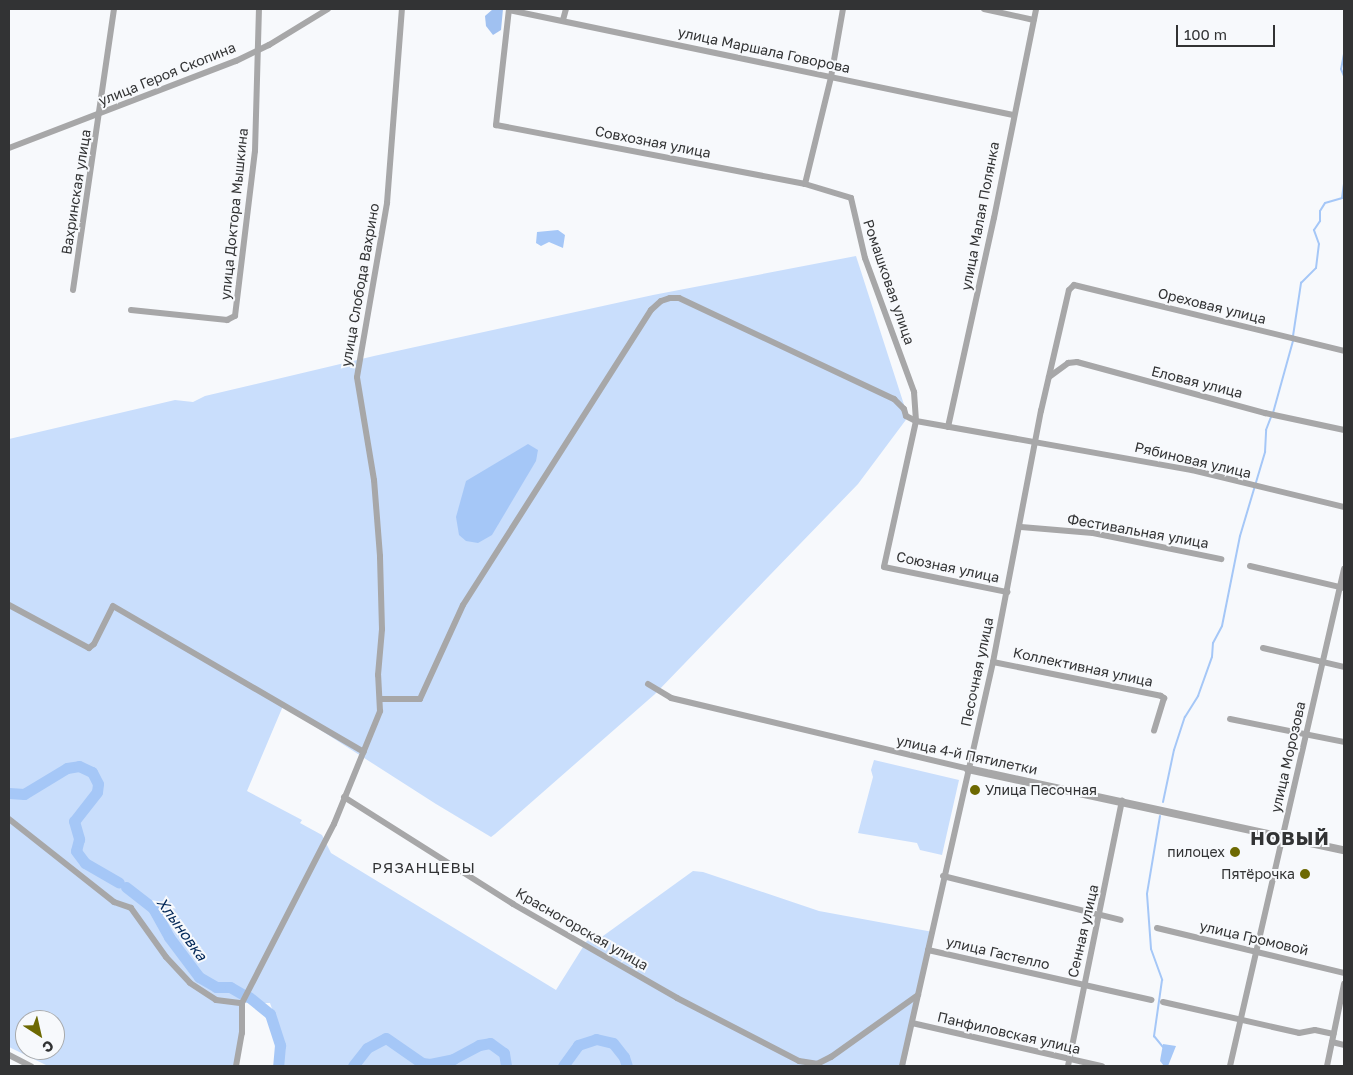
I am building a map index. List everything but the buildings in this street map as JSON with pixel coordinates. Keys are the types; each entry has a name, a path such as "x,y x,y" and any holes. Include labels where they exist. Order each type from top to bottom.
{"street":[{"name":"Вахринская улица","path":"73,290 114,9"},
{"name":"улица Доктора Мышкина","path":"131,310 227,320 235,316 254,151 260,50 259,9"},
{"name":"улица Героя Скопина","path":"9,148 100,115 260,50 328,9"},
{"name":"улица Слобода Вахрино","path":"242,1003 318,856 378,718 380,699 378,675 382,629 379,539 373,472 357,377 387,203 402,9"},
{"name":"улица Маршала Говорова","path":"509,9 1013,115"},
{"name":"Совхозная улица","path":"509,9 496,125 805,184"},
{"path":"563,20 566,9"},
{"path":"805,184 831,77 843,9"},
{"path":"984,9 1034,20"},
{"name":"улица Малая Полянка","path":"948,427 994,218 1013,115 1036,9"},
{"name":"Ромашковая улица","path":"805,184 851,198 865,258 914,392 916,421 884,567"},
{"name":"Ореховая улица","path":"1074,285 1344,351"},
{"name":"Песочная улица","path":"902,1066 943,876 993,662 1021,527 1035,442 1065,300 1074,285"},
{"path":"380,699 420,699 463,605 651,310 661,301 679,298 894,399 904,409 906,416 916,421"},
{"name":"Еловая улица","path":"1049,377 1068,363 1077,362 1268,414 1344,430"},
{"name":"Рябиновая улица","path":"916,421 1192,470 1258,488 1344,507"},
{"name":"Фестивальная улица","path":"1021,527 1093,533 1221,559"},
{"path":"1250,566 1342,588"},
{"name":"Союзная улица","path":"884,567 1007,592"},
{"name":"улица Морозова","path":"1230,1066 1284,836 1322,662 1342,588 1344,569"},
{"path":"9,605 89,648 94,644 113,606 364,752"},
{"path":"1263,648 1344,667"},
{"name":"Коллективная улица","path":"993,662 1161,696 1164,698 1154,731"},
{"name":"улица 4-й Пятилетки","path":"648,684 672,698 968,769 1122,800 1344,850"},
{"path":"1230,719 1344,742"},
{"name":"Красногорская улица","path":"344,797 513,904 637,975 799,1061 817,1064 883,1023 919,994"},
{"name":"Сенная улица","path":"1068,1063 1101,915 1122,800"},
{"path":"9,819 114,902 131,908 166,957 190,983 216,1000 242,1003 242,1033 236,1066"},
{"path":"943,876 1121,920"},
{"name":"улица Громовой","path":"1157,928 1256,950 1344,973"},
{"name":"улица Гастелло","path":"928,950 1151,1000"},
{"path":"1327,1066 1344,984"},
{"path":"1163,1002 1299,1034 1315,1030 1334,1034"},
{"name":"Панфиловская улица","path":"912,1023 1068,1063 1102,1066"},
{"path":"1332,1042 1344,1045"},
{"path":"9,1055 31,1066"}],"shaded area":[{"path":"493,9 503,9 501,30 493,35 486,26 485,16"},
{"path":"558,230 565,235 563,248 549,242 541,246 536,243 537,232"},
{"path":"856,256 908,417 858,484 655,694 491,837 283,706 247,791 302,820 300,823 322,835 331,853 556,990 588,939 603,936 693,871 703,872 819,911 933,932 905,1066 281,1066 280,1032 270,1003 242,1003 243,1022 234,1066 48,1066 36,1060 65,1060 65,1010 15,1010 15,1050 9,1047 9,439 175,400 193,402 205,396 374,356 653,295"},
{"path":"528,444 538,450 536,461 492,535 478,543 466,541 459,535 456,517 466,481"},
{"path":"874,760 959,780 942,855 920,850 917,843 858,833 873,777 871,770"},
{"path":"1163,1044 1176,1046 1168,1066 1164,1066 1160,1061"}],"waterway":[{"path":"1344,54 1341,69 1344,76"},
{"path":"1293,336 1301,283 1316,268 1319,244 1314,230 1320,221 1320,211 1325,203 1342,198 1344,183"},
{"path":"1273,413 1293,341"},
{"path":"1163,802 1174,750 1185,717 1198,696 1212,657 1213,643 1222,626 1240,536 1265,452 1266,430 1271,417"},
{"name":"Хлыновка","path":"9,793 24,794 67,768 79,766 92,772 98,784 97,792 74,821 79,839 76,851 85,863 119,883"},
{"path":"1160,816 1147,894 1151,949 1162,980 1154,1036 1163,1047"},
{"name":"Хлыновка","path":"126,887 153,908 169,937 199,977 216,987 230,987 242,994"},
{"name":"Хлыновка","path":"249,997 270,1014 280,1045 278,1066"},
{"name":"Хлыновка","path":"353,1066 367,1048 386,1038 422,1063 430,1064 453,1059 479,1045 490,1043 504,1053 506,1066"},
{"name":"Хлыновка","path":"563,1066 578,1045 596,1039 613,1043 624,1057 627,1066"}],"place":[{"name":"Улица Песочная","path":"975,790"},
{"name":"пилоцех","path":"1235,852"},
{"name":"Пятёрочка","path":"1305,874"}],"district":[{"name":"НОВЫЙ","path":"1290,838"},
{"name":"РЯЗАНЦЕВЫ","path":"424,868"}]}
